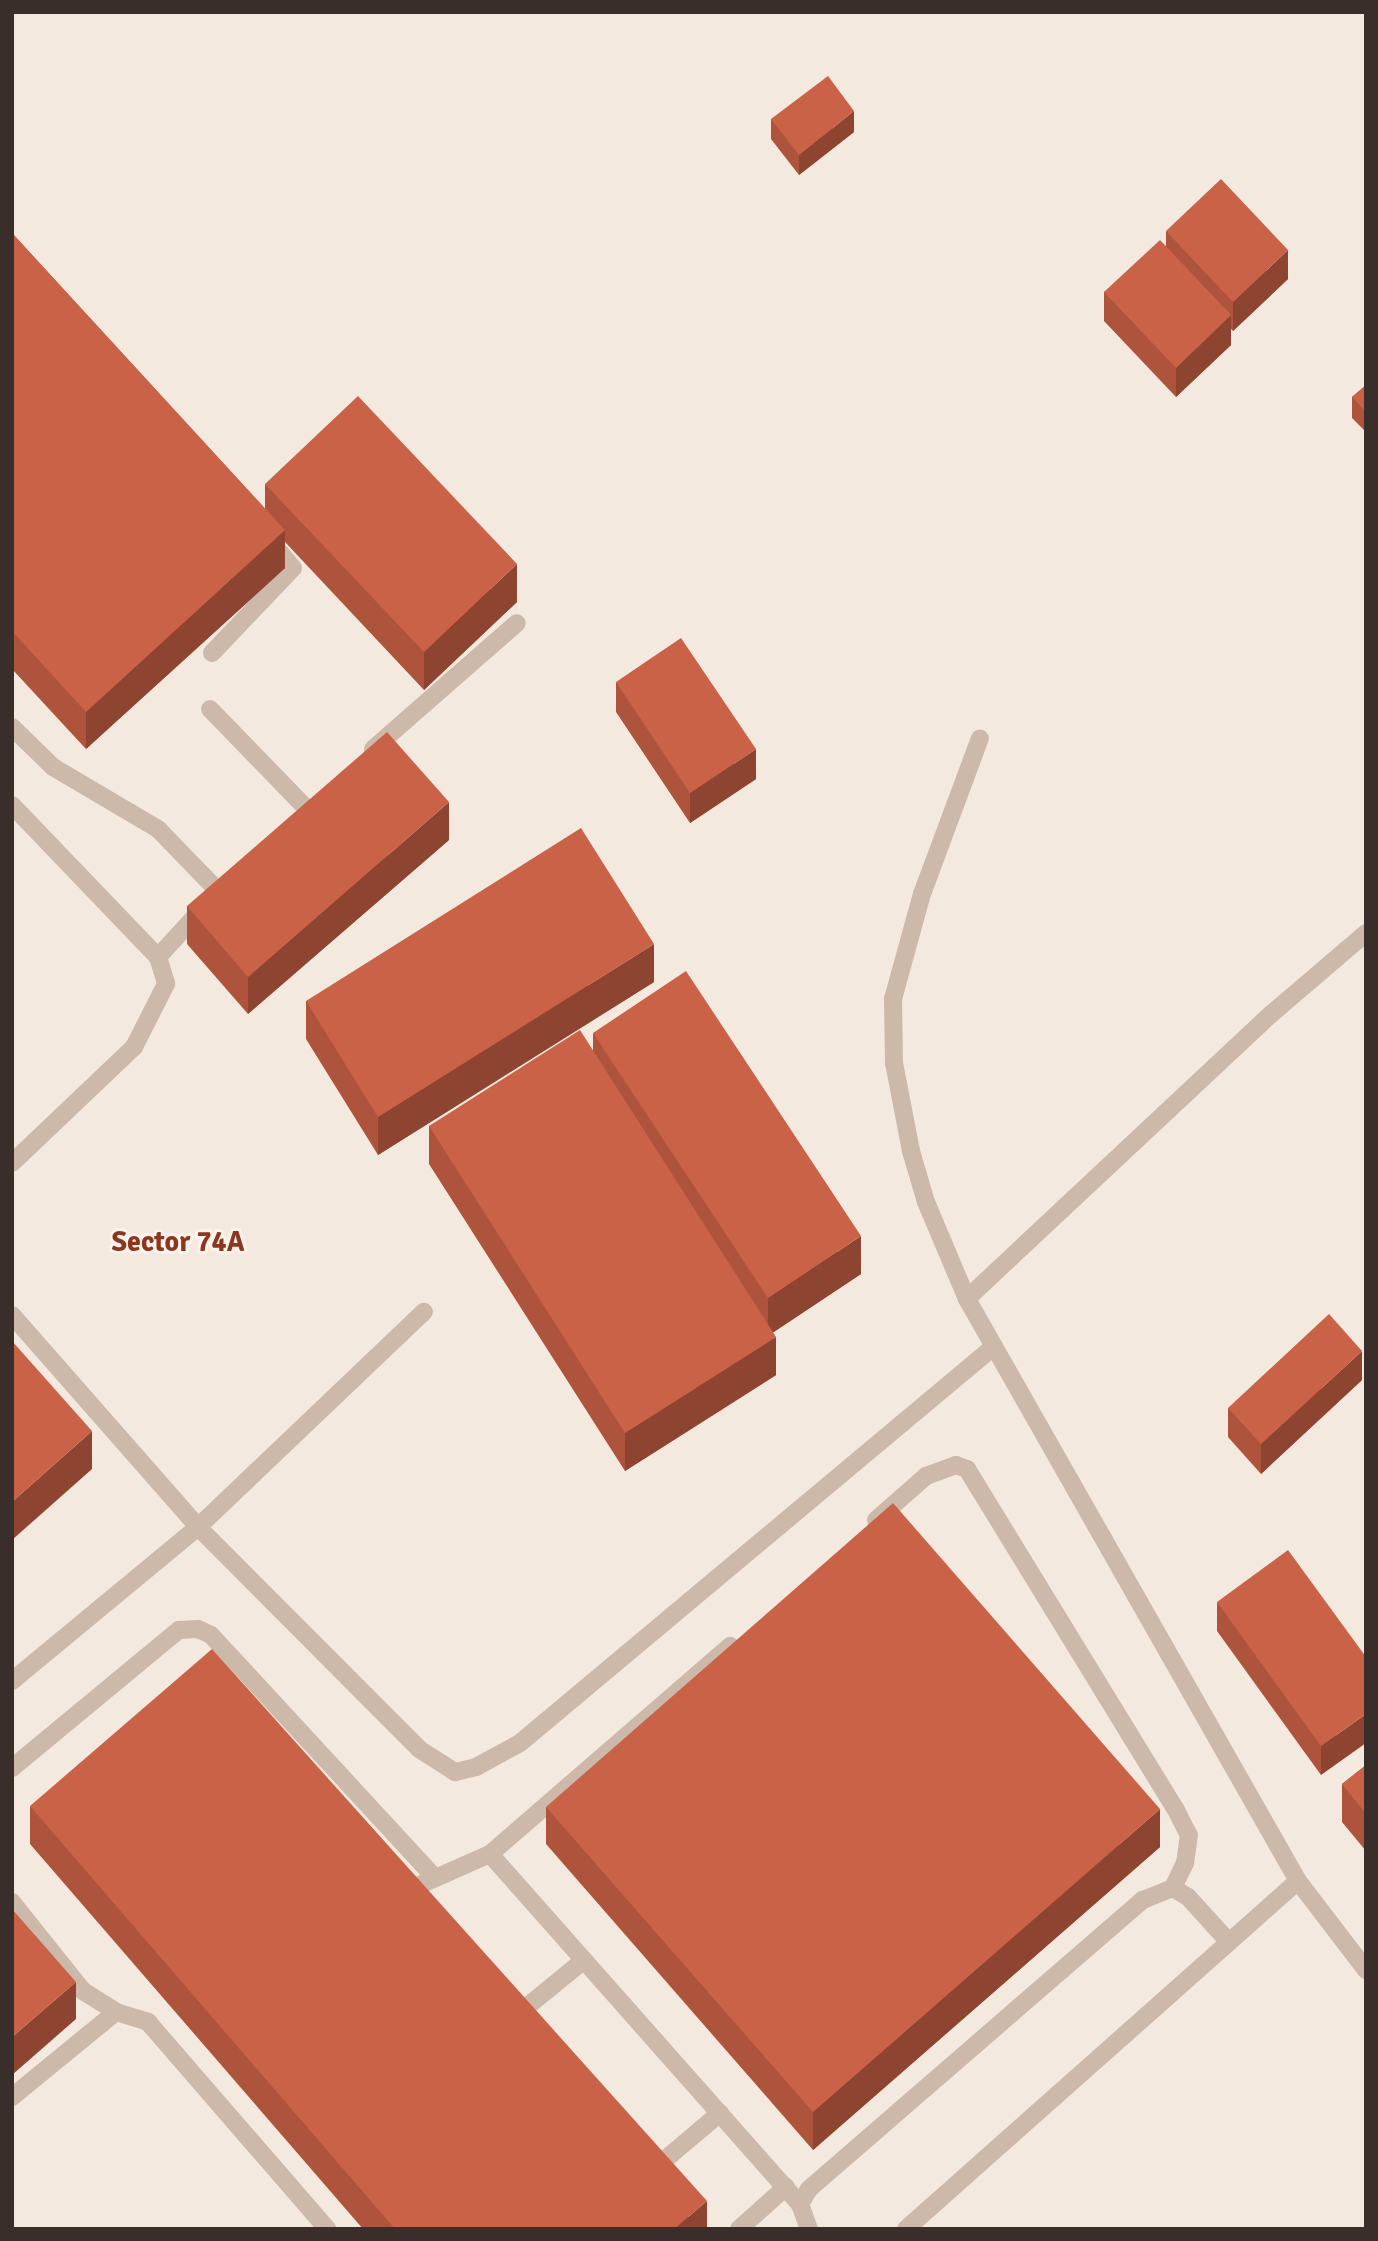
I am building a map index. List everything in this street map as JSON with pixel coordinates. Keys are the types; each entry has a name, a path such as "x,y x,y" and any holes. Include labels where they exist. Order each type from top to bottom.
{"street":[{"path":"212,653 293,568 257,526"},
{"path":"355,765 517,623"},
{"path":"210,709 306,809"},
{"path":"12,727 53,767 158,829 223,887 158,957"},
{"path":"981,738 922,894 893,999 894,1063 908,1139 926,1202 967,1299 992,1348 1298,1881 1366,1970"},
{"path":"12,805 158,957 166,971 163,992 134,1047 12,1163"},
{"path":"967,1299 1270,1015 1366,933"},
{"path":"12,1681 198,1527 424,1311"},
{"path":"12,1315 198,1527 419,1749 455,1772 476,1767 520,1743 992,1348"},
{"path":"800,2204 808,2189 1143,1900 1173,1888 1185,1863 1189,1836 1175,1808 967,1469 956,1465 926,1476 864,1530"},
{"path":"12,1768 179,1630 198,1629 211,1635 435,1878"},
{"path":"413,1888 490,1854 750,1629"},
{"path":"490,1854 786,2187 800,2204 809,2229"},
{"path":"906,2229 1298,1881"},
{"path":"1173,1888 1188,1897 1229,1942"},
{"path":"12,1902 83,1990 116,2012 148,2022 327,2229"},
{"path":"518,2014 584,1960"},
{"path":"12,2096 116,2012"},
{"path":"655,2168 720,2113"},
{"path":"739,2229 786,2187"}],"building":[{"path":"828,76 854,111 799,155 771,119"},
{"path":"1221,179 1288,250 1233,302 1166,231"},
{"path":"12,233 285,530 86,712 12,631"},
{"path":"1160,240 1231,315 1176,368 1104,292"},
{"path":"1366,385 1366,412 1352,397"},
{"path":"358,396 517,564 424,652 265,484"},
{"path":"681,638 756,749 690,793 616,682"},
{"path":"387,732 449,802 248,977 187,906"},
{"path":"581,828 654,944 378,1117 306,1001"},
{"path":"686,971 861,1236 768,1298 593,1033"},
{"path":"580,1030 776,1337 625,1433 429,1126"},
{"path":"1329,1314 1362,1351 1261,1444 1228,1408"},
{"path":"12,1341 92,1431 12,1502"},
{"path":"893,1503 1160,1809 813,2112 546,1807"},
{"path":"1288,1550 1366,1657 1366,1714 1321,1746 1217,1602"},
{"path":"212,1649 707,2201 674,2229 395,2229 30,1806"},
{"path":"1366,1765 1366,1814 1342,1784"},
{"path":"12,1909 76,1982 12,2037"}],"district":[{"name":"Sector 74A","path":"178,1242"}]}
